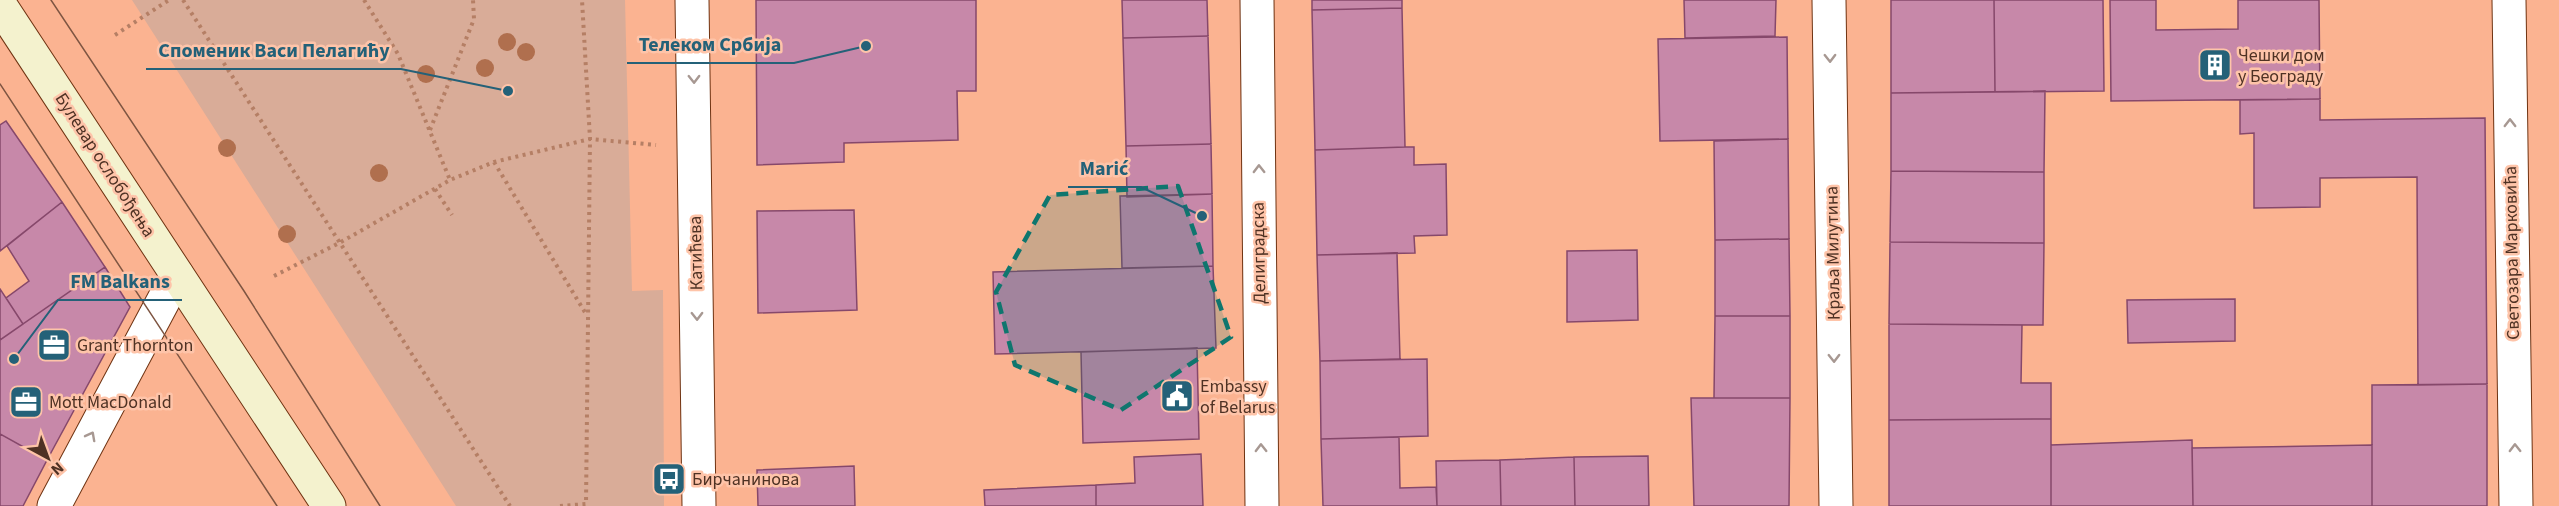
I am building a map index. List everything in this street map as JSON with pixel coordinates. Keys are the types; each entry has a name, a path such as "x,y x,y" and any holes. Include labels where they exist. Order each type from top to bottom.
{"main road":[{"name":"Булевар ослобођења","path":"0,5 329,506"}],"street":[{"name":"Катићева","path":"693,0 699,506"},
{"name":"Делиградска","path":"1257,0 1262,506"},
{"name":"Краља Милутина","path":"1829,0 1836,506"},
{"name":"Светозара Марковића","path":"2509,0 2516,506"},
{"path":"54,506 177,274"}],"path":[{"path":"116,35 170,0"},
{"path":"183,0 510,506"},
{"path":"364,0 398,54 450,180"},
{"path":"430,130 474,19 473,0"},
{"path":"560,506 588,505 587,315 590,139 582,0"},
{"path":"274,276 341,242 450,180 495,162 590,139 666,146"},
{"path":"495,162 587,315"},
{"path":"435,189 452,215"}],"highlighted area":[{"path":"1178,186 1231,337 1121,410 1015,365 996,292 1050,195"}],"shaded area":[{"path":"132,0 625,0 632,291 663,290 664,506 456,506"}],"building":[{"path":"756,0 976,0 976,91 957,91 958,140 844,143 844,162 757,165"},
{"path":"1122,0 1207,0 1208,36 1123,38"},
{"path":"1312,0 1402,0 1402,8 1312,10"},
{"path":"1684,0 1776,0 1775,36 1685,38"},
{"path":"1891,0 1994,0 1995,92 1891,93"},
{"path":"1994,0 2103,0 2104,91 1995,92"},
{"name":"Чешки дом у Београду","path":"2110,0 2156,0 2156,30 2238,29 2238,0 2319,0 2320,99 2111,101"},
{"path":"1402,8 1405,147 1315,150 1312,10"},
{"path":"1208,36 1211,144 1126,146 1123,38"},
{"path":"1787,37 1788,139 1660,141 1658,39"},
{"path":"2045,91 2044,172 1891,171 1891,93"},
{"path":"2320,99 2320,120 2485,118 2487,384 2418,385 2417,177 2320,178 2320,207 2254,208 2254,133 2240,134 2240,100"},
{"path":"6,121 62,202 0,251 0,125"},
{"path":"1788,139 1789,239 1715,240 1714,141"},
{"path":"1211,144 1212,194 1127,197 1126,146"},
{"path":"1414,147 1414,165 1446,164 1447,235 1414,236 1415,253 1317,255 1315,150"},
{"path":"1891,171 2044,172 2044,243 1890,242"},
{"path":"1212,194 1213,266 1122,268 1120,196"},
{"path":"62,202 105,267 23,324 6,298 29,281 7,246"},
{"path":"854,210 857,310 758,313 757,211"},
{"path":"1789,239 1790,316 1715,316 1715,240"},
{"path":"1890,242 2044,243 2043,325 1889,324"},
{"path":"1637,250 1638,320 1567,322 1567,251"},
{"path":"1397,253 1400,359 1320,361 1317,255"},
{"path":"1213,266 1216,348 995,354 993,272"},
{"path":"105,267 130,307 47,460 0,434 0,340"},
{"path":"0,289 23,324 0,340"},
{"path":"2235,299 2235,341 2128,343 2127,300"},
{"path":"1715,316 1790,316 1790,398 1714,398"},
{"path":"1889,324 2022,325 2021,383 2051,383 2051,419 1889,420"},
{"path":"1197,348 1199,439 1083,443 1081,352"},
{"path":"1427,359 1428,436 1321,439 1320,361"},
{"path":"2487,384 2487,506 2372,506 2372,385"},
{"path":"1691,398 1790,398 1789,506 1694,506"},
{"path":"2051,419 2051,506 1889,506 1889,420"},
{"path":"0,434 47,460 23,506 0,506"},
{"path":"1399,437 1400,488 1436,487 1437,506 1323,506 1321,439"},
{"path":"2192,440 2193,506 2051,506 2051,445"},
{"path":"2372,445 2372,506 2193,506 2192,448"},
{"path":"1201,454 1203,506 1096,506 1096,485 1135,483 1134,457"},
{"path":"1648,456 1649,506 1575,506 1574,457"},
{"path":"1574,457 1575,506 1501,506 1500,460"},
{"path":"1500,460 1501,506 1437,506 1436,461"},
{"path":"854,466 855,506 758,506 757,470"},
{"path":"1096,485 1096,506 985,506 984,490"}],"tram line":[{"path":"51,0 244,291 380,506"},
{"path":"0,84 277,506"}],"place":[{"name":"Телеком Србија","path":"866,46"},
{"name":"Чешки дом у Београду","path":"2215,65"},
{"name":"Споменик Васи Пелагићу","path":"508,91"},
{"name":"Marić","path":"1202,216"},
{"name":"Grant Thornton","path":"54,345"},
{"name":"FM Balkans","path":"14,359"},
{"name":"Embassy of Belarus","path":"1177,396"},
{"name":"Mott MacDonald","path":"26,402"},
{"name":"Бирчанинова","path":"669,479"}]}
